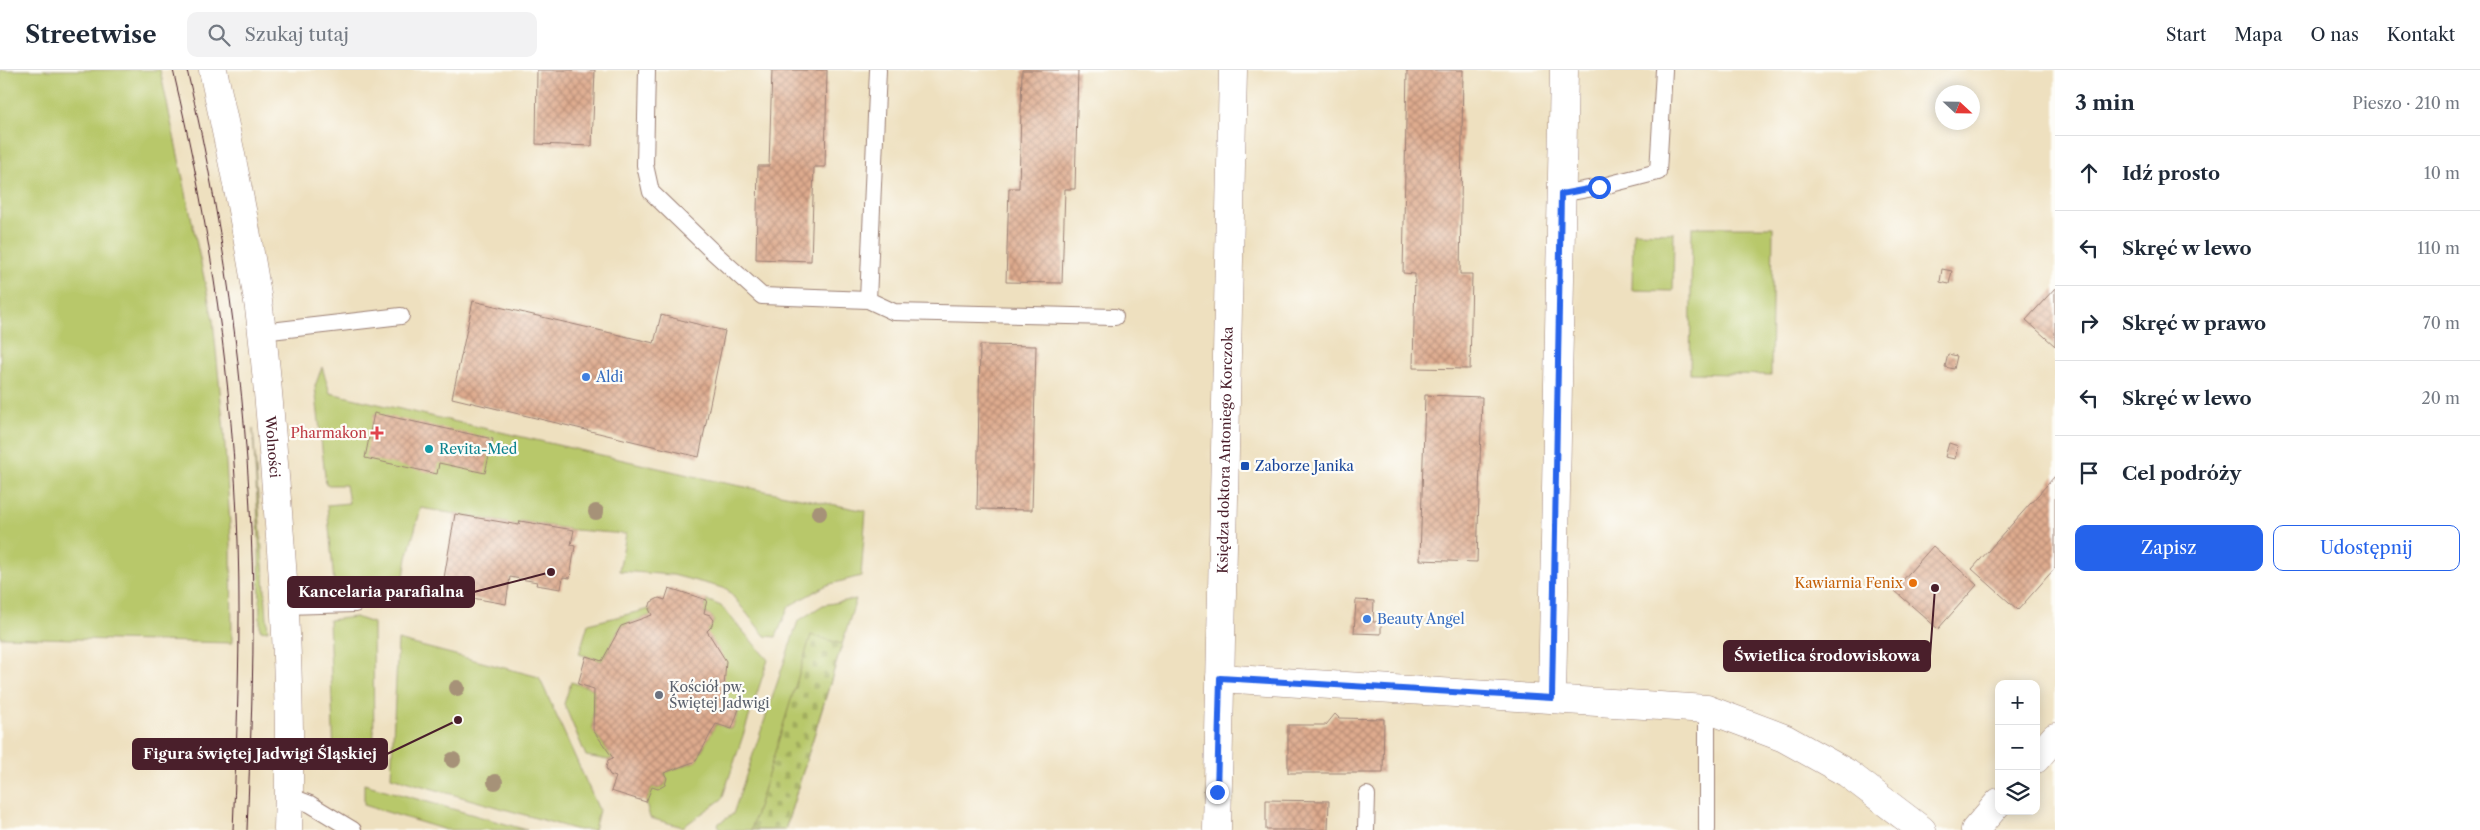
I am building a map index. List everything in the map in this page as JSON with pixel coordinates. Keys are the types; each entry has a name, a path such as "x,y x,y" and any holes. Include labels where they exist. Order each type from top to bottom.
{"street":[{"name":"Wolności","path":"213,70 235,176 262,332 286,606 288,830"},
{"name":"Księdza doktora Antoniego Korczoka","path":"1217,830 1233,70"},
{"path":"1552,698 1564,70"},
{"path":"1220,678 1707,709 1784,738 1847,773 1922,830"},
{"path":"2040,754 2055,737"},
{"path":"1975,830 1995,807"}],"lane":[{"path":"647,70 644,165 651,192 710,250 762,296 868,300 894,312 1115,317"},
{"path":"868,300 878,70"},
{"path":"1561,194 1599,187 1658,172 1664,70"},
{"path":"262,332 401,316"},
{"path":"286,606 355,604"},
{"path":"1707,709 1707,830"},
{"path":"1366,830 1367,795"},
{"path":"289,796 310,804 353,830"}],"green space":[{"path":"0,70 160,70 213,320 224,431 231,541 232,643 0,637"},
{"path":"1692,227 1773,227 1771,375 1690,373"},
{"path":"1633,232 1674,233 1673,291 1632,290"},
{"path":"322,367 330,393 715,481 866,511 861,576 827,585 789,606 776,637 765,636 727,589 673,575 619,571 626,534 574,530 520,521 519,525 421,508 407,558 401,596 355,592 335,594 327,505 349,503 346,485 326,485 315,386"},
{"path":"253,429 268,631 260,630 259,540"},
{"path":"856,599 785,830 720,830 718,824 733,814 798,621 823,605"},
{"path":"707,600 721,606 768,660 722,799 683,827 650,818 646,802 652,787 658,789 665,785 667,778 664,773 696,761 716,724 732,729 740,707 723,701 707,631 714,620 710,615 704,613"},
{"path":"649,609 652,615 621,626 602,661 579,654 588,624"},
{"path":"355,617 373,623 374,762 362,759 334,758 329,620"},
{"path":"811,635 842,644 785,830 751,830"},
{"path":"398,640 539,677 599,810 594,830 578,830 391,777"},
{"path":"571,682 594,689 593,730 613,758 608,760 586,756 564,704"},
{"path":"364,784 527,830 446,830 364,805"}],"building":[{"path":"537,70 595,70 592,146 536,144"},
{"path":"772,70 827,70 825,167 814,167 811,261 756,259 758,166 769,166"},
{"path":"1022,70 1078,70 1075,189 1065,189 1062,283 1006,282 1009,188 1019,188"},
{"path":"1407,70 1463,70 1460,274 1472,274 1470,369 1413,368 1415,274 1403,273"},
{"path":"1942,269 1952,271 1949,284 1940,282"},
{"path":"2055,288 2055,346 2026,320"},
{"name":"Aldi","path":"473,301 654,343 661,315 725,331 699,457 452,398"},
{"path":"980,345 1036,346 1032,510 977,509"},
{"path":"1948,354 1957,356 1954,369 1945,367"},
{"path":"1425,395 1482,397 1477,562 1420,560"},
{"name":"Revita-Med","path":"374,413 493,439 485,473 439,463 437,474 365,458"},
{"path":"1949,443 1958,446 1955,459 1945,457"},
{"path":"2055,476 2055,568 2018,610 1972,569"},
{"path":"455,514 519,525 520,521 574,530 571,545 575,546 570,578 563,577 561,589 536,585 537,582 510,577 506,604 461,596 464,581 444,578"},
{"path":"1933,546 1977,585 1938,629 1894,590"},
{"name":"Kościół pw. Świętej Jadwigi","path":"669,588 707,600 704,613 710,615 714,620 707,631 726,661 723,701 740,706 732,729 716,724 696,761 664,773 667,778 665,785 658,789 652,787 646,802 611,791 616,777 610,775 606,768 608,760 613,758 593,730 594,689 578,684 586,656 602,661 621,626 652,615 649,609 651,602 659,598 665,600"},
{"path":"1356,600 1374,601 1373,622 1381,622 1381,634 1354,633"},
{"path":"1335,714 1339,718 1384,719 1383,773 1288,773 1288,725 1326,725"},
{"path":"1266,800 1329,801 1328,830 1266,830"}],"tram line":[{"path":"173,70 209,245 218,304 231,423 238,542 239,614 233,830"},
{"path":"187,70 214,200 225,265 242,397 251,529 253,595 252,713 247,830"}],"place":[{"name":"Aldi","path":"586,377"},
{"name":"Pharmakon","path":"377,433"},
{"name":"Revita-Med","path":"429,449"},
{"name":"Zaborze Janika","path":"1245,466"},
{"name":"Kancelaria parafialna","path":"551,572"},
{"name":"Kawiarnia Fenix","path":"1913,583"},
{"name":"Świetlica środowiskowa","path":"1935,588"},
{"name":"Beauty Angel","path":"1367,619"},
{"name":"Kościół pw. Świętej Jadwigi","path":"659,695"},
{"name":"Figura świętej Jadwigi Śląskiej","path":"458,720"}],"route":[{"path":"1217,792 1220,678 1552,698 1561,194 1599,187"}]}
